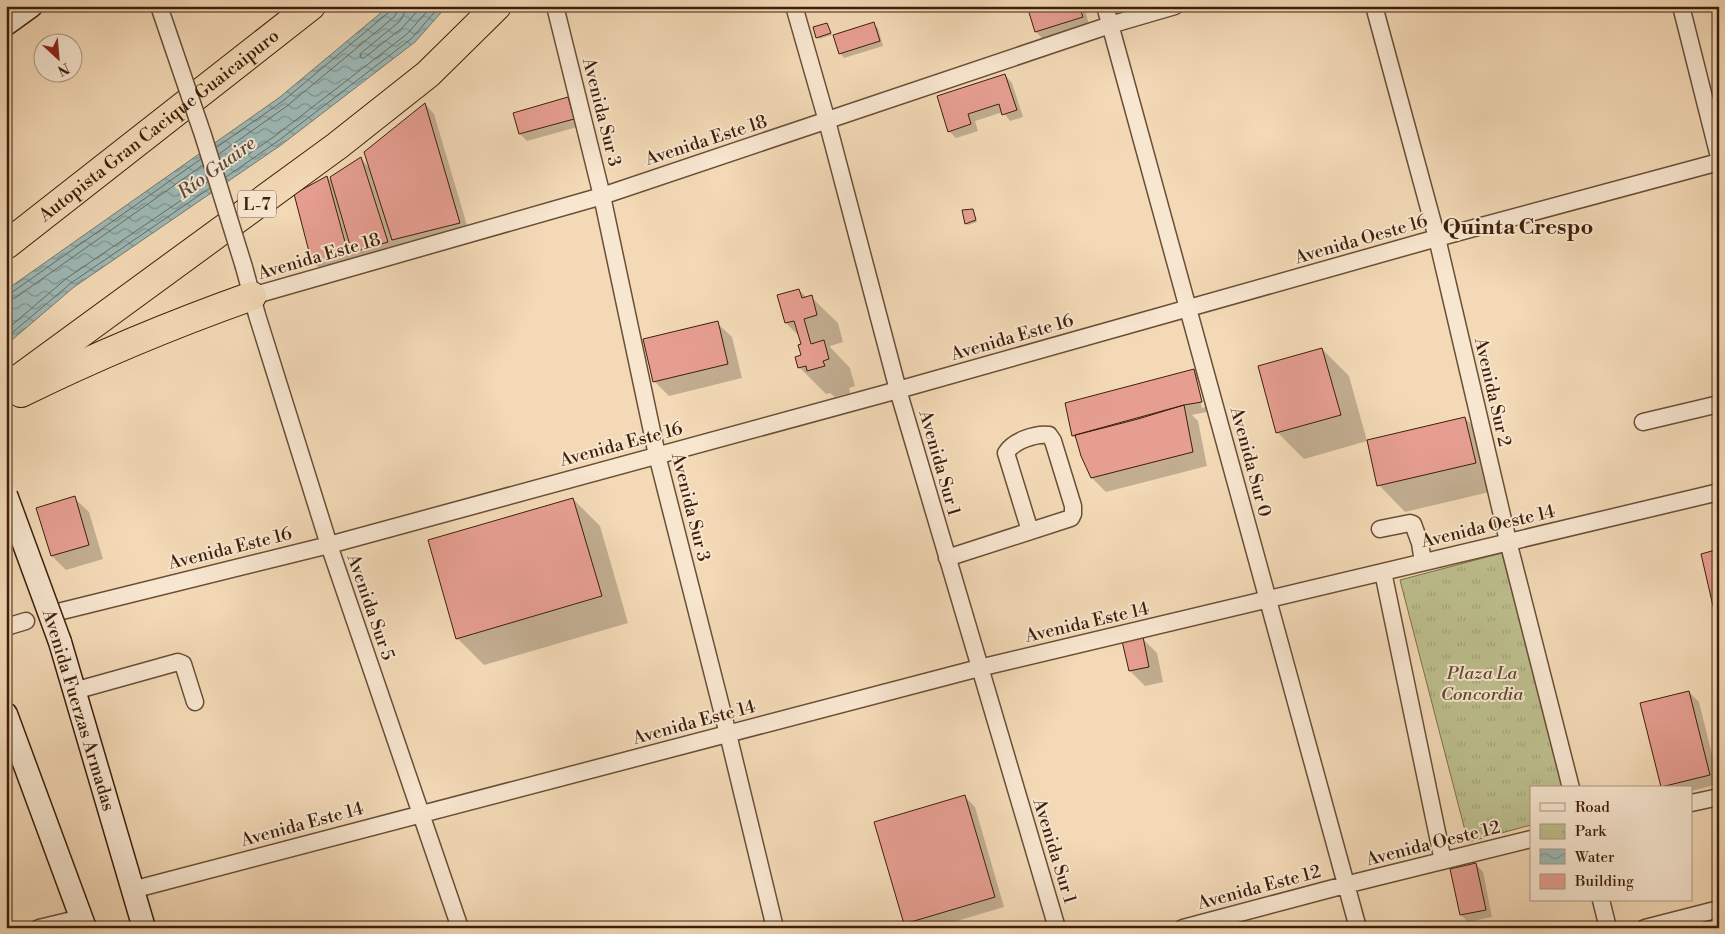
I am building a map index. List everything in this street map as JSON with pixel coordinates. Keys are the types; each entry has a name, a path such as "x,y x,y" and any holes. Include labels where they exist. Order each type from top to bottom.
{"highway":[{"name":"Autopista Gran Cacique Guaicaipuro","path":"6,245 311,6"},
{"name":"L-7","path":"6,388 337,146 428,74 497,6"},
{"path":"6,400 126,344 252,296"}],"main road":[{"path":"6,24 31,6"},
{"name":"Avenida Fuerzas Armadas","path":"6,495 60,642 144,928"},
{"path":"6,714 83,923"}],"street":[{"name":"Avenida Sur 5","path":"159,6 204,136 329,545 460,928"},
{"name":"Avenida Sur 3","path":"555,6 602,196 657,455 775,928"},
{"name":"Avenida Sur 1","path":"794,6 827,121 898,390 1057,928"},
{"name":"Avenida Sur 0","path":"1105,6 1358,928"},
{"name":"Avenida Este 18","path":"252,296 602,196 1110,25 1175,6"},
{"name":"Avenida Sur 2","path":"1374,6 1437,238 1508,541 1570,786"},
{"path":"1680,6 1719,158"},
{"name":"Avenida Oeste 16","path":"1189,309 1437,238 1719,162"},
{"name":"Avenida Este 16","path":"62,611 329,545 1189,309"},
{"path":"1643,422 1719,404"},
{"path":"947,558 1071,518 1073,506 1054,441 1049,435 1042,434 1009,446 1006,452 1030,531"},
{"name":"Avenida Oeste 14","path":"1267,600 1719,492"},
{"path":"1380,529 1413,524 1420,543 1423,562"},
{"path":"1383,572 1442,861"},
{"name":"Avenida Este 14","path":"132,890 979,668 1267,600"},
{"path":"6,627 26,621"},
{"path":"74,691 178,662 183,664 194,702"},
{"path":"1692,803 1719,797"},
{"name":"Avenida Oeste 12","path":"1345,885 1530,839"},
{"name":"Avenida Este 12","path":"1183,928 1345,885"},
{"path":"1602,902 1608,928"},
{"path":"1646,928 1719,909"},
{"path":"39,928 83,923"}],"green space":[{"name":"Plaza La Concordia","path":"1502,553 1562,786 1530,786 1530,825 1468,842 1400,580"}],"water":[{"name":"Río Guaire","path":"389,6 447,6 415,42 281,145 74,287 6,345 6,290 280,97"}],"building":[{"path":"1027,6 1079,6 1083,17 1035,32"},
{"path":"1118,6 1146,6 1120,14"},
{"path":"874,22 880,41 839,54 833,35"},
{"path":"827,23 831,33 816,38 813,27"},
{"path":"1005,74 1017,110 1002,115 999,104 968,114 971,124 948,132 937,96"},
{"path":"568,97 574,119 519,134 513,113"},
{"path":"425,103 460,223 392,240 364,152"},
{"path":"361,157 388,242 352,252 330,177"},
{"path":"327,176 348,253 312,263 294,194"},
{"path":"973,209 976,220 965,224 962,210"},
{"path":"799,289 802,298 812,295 817,315 804,319 811,344 824,340 829,359 823,361 825,366 807,371 806,366 798,368 795,357 801,355 798,345 801,344 794,321 785,323 777,295"},
{"path":"718,321 728,364 653,382 643,339"},
{"path":"1322,348 1341,415 1276,433 1258,366"},
{"path":"1194,369 1202,402 1184,405 1072,436 1065,403"},
{"path":"1184,405 1193,452 1091,478 1081,456 1075,435"},
{"path":"1465,417 1476,463 1377,486 1367,440"},
{"path":"75,496 89,545 51,556 36,508"},
{"path":"573,498 602,596 456,639 428,540"},
{"path":"1719,549 1719,604 1713,606 1701,554"},
{"path":"1719,604 1719,627 1713,606"},
{"path":"1143,637 1149,667 1129,671 1122,641"},
{"path":"1689,691 1710,775 1661,786 1640,703"},
{"path":"965,795 995,897 904,924 874,822"},
{"path":"1476,863 1486,910 1460,915 1450,869"}],"district":[{"name":"Quinta Crespo","path":"1518,226"}]}
